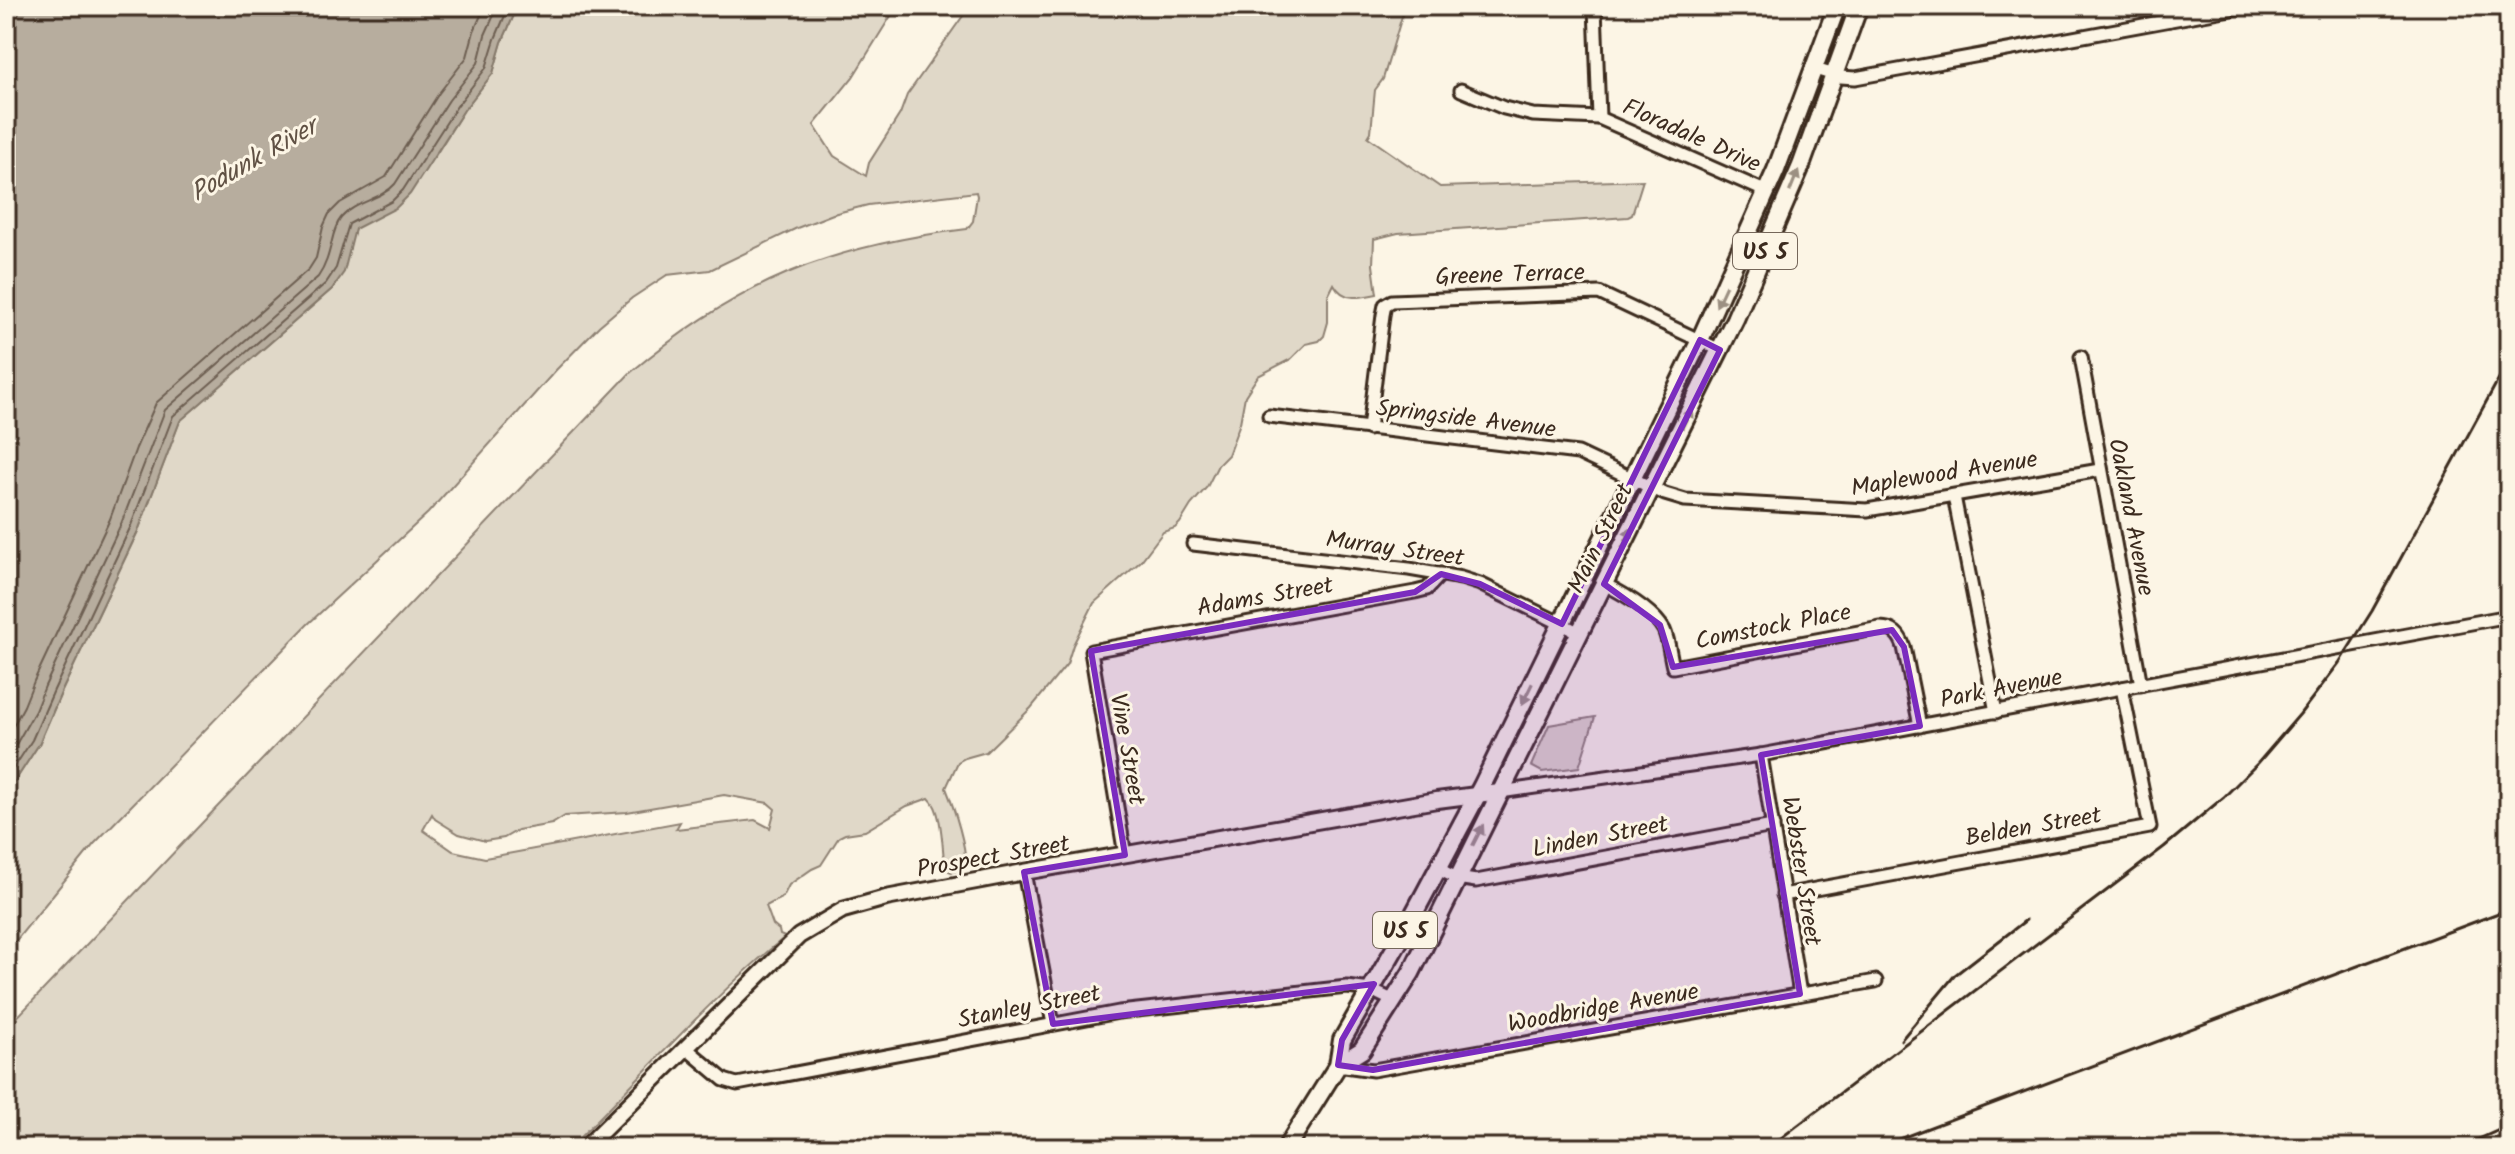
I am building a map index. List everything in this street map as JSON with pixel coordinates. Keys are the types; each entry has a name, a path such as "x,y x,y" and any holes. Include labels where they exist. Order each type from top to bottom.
{"highway":[{"name":"Main Street","path":"1286,1148 1338,1065 1342,1040 1477,795 1700,340 1767,192 1837,6"},
{"name":"Main Street","path":"1338,1065 1362,1050 1413,968 1720,350 1775,228 1859,6"}],"main road":[{"name":"Prospect Street","path":"585,1148 793,942 829,917 877,900 1024,872 1500,792"},
{"path":"2486,1147 2509,1135"}],"street":[{"path":"1595,6 1599,118"},
{"path":"2168,6 2170,20"},
{"path":"1815,69 1835,76 1855,78 2247,6"},
{"name":"Floradale Drive","path":"1461,90 1504,108 1533,115 1599,118 1767,192"},
{"name":"Greene Terrace","path":"1369,429 1385,305 1392,301 1599,293 1720,350"},
{"name":"Oakland Avenue","path":"2081,357 2141,685"},
{"name":"Springside Avenue","path":"1269,416 1578,453 1652,488"},
{"name":"Maplewood Avenue","path":"1652,488 1685,500 1854,511 2100,470"},
{"path":"1954,496 1996,712"},
{"name":"Murray Street","path":"1193,544 1441,574 1480,584 1580,633"},
{"name":"Adams Street","path":"1091,651 1415,592 1427,589 1441,574"},
{"name":"Comstock Place","path":"1604,584 1629,598 1660,625 1667,639 1673,667 1880,628 1892,630 1904,647 1920,726"},
{"name":"Park Avenue","path":"1500,792 1761,755 2509,616"},
{"name":"Vine Street","path":"1091,651 1125,855"},
{"name":"Belden Street","path":"1783,895 2150,827 2122,688"},
{"name":"Webster Street","path":"1761,755 1800,994"},
{"name":"Linden Street","path":"1438,869 1457,878 1479,881 1773,826"},
{"path":"1024,872 1053,1024"},
{"name":"Woodbridge Avenue","path":"1338,1065 1375,1070 1876,981"},
{"name":"Stanley Street","path":"686,1048 734,1085 1119,1012 1347,987 1371,990 1394,1001"}],"highlighted area":[{"path":"1700,340 1720,350 1604,584 1660,625 1673,667 1892,630 1904,647 1920,726 1761,755 1800,994 1373,1070 1338,1065 1342,1040 1374,984 1053,1024 1024,872 1125,855 1091,651 1415,592 1441,574 1480,584 1562,624"}],"shaded area":[{"path":"518,6 897,6 853,77 814,125 834,156 866,176 869,163 900,114 907,95 970,6 1405,6 1383,79 1375,90 1368,137 1440,187 1643,180 1632,215 1628,217 1398,233 1374,239 1373,265 1377,294 1347,296 1334,284 1328,296 1328,322 1324,336 1319,341 1306,344 1291,359 1258,376 1245,396 1240,423 1228,455 1218,465 1207,487 1180,523 1163,532 1141,561 1094,603 1067,664 1031,708 986,752 958,762 946,788 963,841 965,869 951,872 945,869 937,812 929,798 907,806 865,831 839,837 821,865 789,885 783,897 766,906 773,925 785,937 702,1013 569,1148 6,1148 6,1029 630,373 709,314 787,273 871,246 967,229 973,221 976,192 868,205 797,228 710,270 667,275 632,298 556,370 428,513 307,625 94,844 6,953 6,795 39,744 138,531 180,421 332,289 355,229 435,156 464,110 493,73 502,42","holes":["724,795 768,803 775,809 770,828 755,820 676,829 680,822 485,858 453,851 423,830 432,814 459,834 485,841 504,838 518,830 552,824 565,816 627,812"]},
{"path":"1595,717 1579,767 1542,772 1531,766 1549,725"}],"water":[{"name":"Podunk River","path":"6,6 518,6 502,42 493,73 464,110 410,194 396,208 355,229 344,272 332,289 180,421 138,531 39,744 6,795"}],"railway":[{"path":"1768,1148 2164,847 2224,797 2258,763 2339,663 2372,611 2509,360"},
{"path":"1875,1148 2509,909"},
{"path":"1901,1040 1955,975 2026,920"}]}
